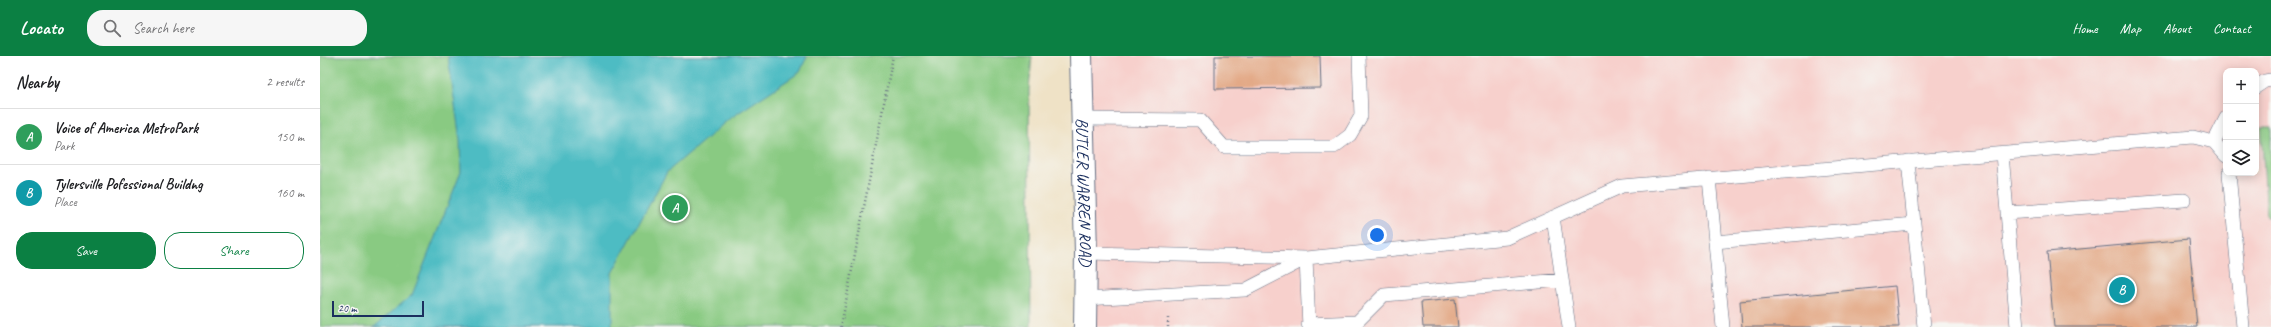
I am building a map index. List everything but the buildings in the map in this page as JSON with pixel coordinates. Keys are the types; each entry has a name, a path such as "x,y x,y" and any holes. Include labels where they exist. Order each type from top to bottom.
{"main road":[{"name":"BUTLER WARREN ROAD","path":"1081,56 1086,253 1085,327"}],"lane":[{"path":"1082,119 1200,120 1224,147 1334,147 1350,135 1361,116 1360,56"},
{"path":"2259,85 2265,81 2271,80"},
{"path":"2214,142 2223,124"},
{"path":"1086,253 1306,258 1507,238 1622,186 2193,137 2214,142 2223,152"},
{"path":"2002,154 2017,327"},
{"path":"1908,161 1924,327"},
{"path":"2229,176 2243,327"},
{"path":"1709,178 1723,327"},
{"path":"2007,213 2184,200"},
{"path":"1553,217 1568,327"},
{"path":"1715,242 1914,224"},
{"path":"1085,299 1245,290 1306,258"},
{"path":"1306,258 1309,326 1358,322 1384,295 1562,280"}],"path":[{"path":"841,327 893,56"}],"shaded area":[{"path":"1082,56 2271,56 2271,327 1085,327"}],"green space":[{"path":"320,56 1032,56 1029,90 1031,327 320,327"},
{"path":"2261,127 2271,127 2271,217 2267,217"}],"water":[{"path":"448,56 807,56 800,72 729,119 667,172 612,273 612,327 374,327 412,295 461,172 460,140"}],"place":[{"name":"Voice of America MetroPark","path":"675,208"},
{"name":"Tylersville Pofessional Buildng","path":"2122,290"}]}
